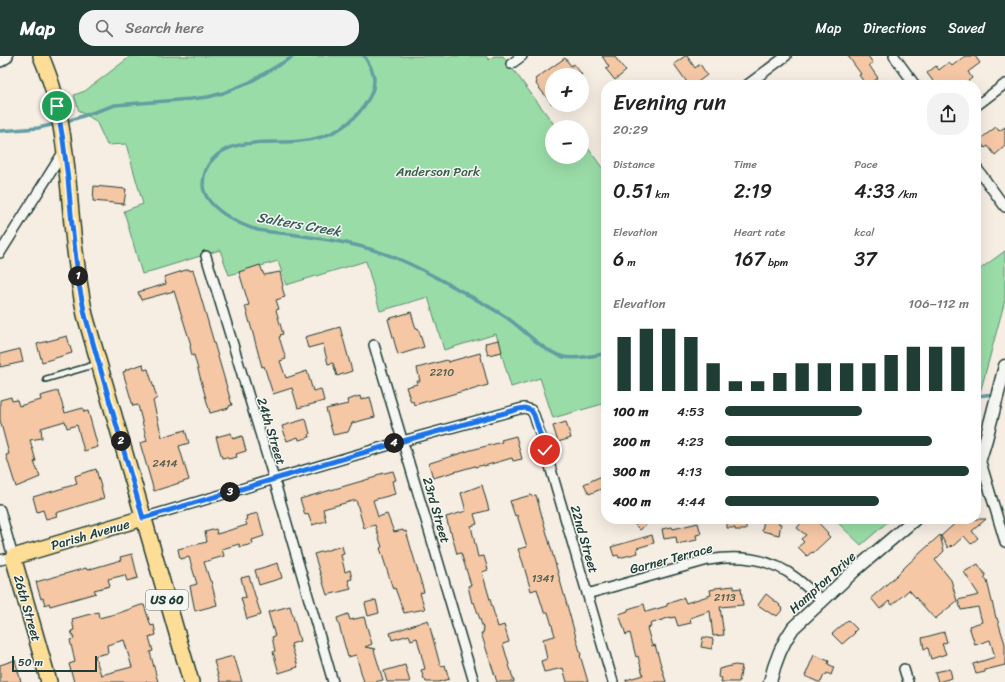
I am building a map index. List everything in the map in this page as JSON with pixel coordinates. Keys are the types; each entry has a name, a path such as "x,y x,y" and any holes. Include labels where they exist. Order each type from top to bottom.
{"main road":[{"path":"0,60 6,56"},
{"name":"US 60","path":"41,56 54,93 64,145 79,285 85,315 191,682"},
{"name":"Parish Avenue","path":"6,558 143,518"},
{"name":"26th Street","path":"6,558 49,682"}],"street":[{"path":"511,64 522,56"},
{"path":"754,80 786,56"},
{"path":"894,56 911,80"},
{"path":"981,102 1005,84"},
{"path":"0,253 64,145"},
{"path":"981,174 1005,207"},
{"name":"24th Street","path":"206,256 274,479 333,682"},
{"name":"23rd Street","path":"374,345 474,682"},
{"path":"981,453 994,411 1004,370"},
{"name":"Parish Avenue","path":"143,518 403,441 525,408"},
{"name":"22nd Street","path":"525,408 531,410 534,415 613,682"},
{"path":"981,470 1005,542"},
{"name":"26th Street","path":"0,510 6,558"},
{"name":"Hampton Drive","path":"770,682 778,653 785,638 793,628 854,571 909,524"},
{"name":"Garner Terrace","path":"587,594 708,560 735,557 765,562 781,568 795,577 822,600"},
{"path":"904,669 908,682"}],"lane":[{"path":"46,379 99,363"}],"green space":[{"name":"Anderson Park","path":"131,56 486,56 489,60 494,56 503,56 551,120 545,120 545,164 589,164 589,150 601,166 601,404 553,418 540,378 511,387 496,334 444,350 428,297 380,311 366,261 286,285 278,261 229,275 220,250 142,274 124,211 143,204 126,144 107,145 96,121 79,111 74,95 85,91"},
{"path":"1005,251 1005,300 981,389 981,268"},
{"path":"839,524 885,524 861,545"}],"building":[{"path":"602,56 614,56 626,71 615,80 606,69 609,67"},
{"path":"687,56 695,68 700,64 707,75 700,80 685,80 674,64"},
{"path":"848,56 868,56 873,63 869,65 878,78 875,80 862,80 859,75 861,74"},
{"path":"965,56 975,56 980,63 968,72 972,78 969,80 932,80 927,73 936,66 939,70 949,62 952,66"},
{"path":"565,58 571,66 574,64 577,68 551,68"},
{"path":"545,72 545,95 536,84 537,82 535,79"},
{"path":"996,127 999,131 1005,127 1005,146 995,155 988,146 985,148 981,143 981,138"},
{"path":"94,186 126,189 124,204 93,201"},
{"path":"260,265 264,275 280,272 285,297 276,300 279,309 276,310 283,334 279,337 286,359 280,361 286,378 307,371 313,391 321,389 324,401 298,408 292,388 273,394 264,366 262,367 245,306 249,305 239,272"},
{"path":"189,269 190,271 193,270 232,405 229,406 229,408 210,413 174,291 141,300 138,292 166,284 164,277"},
{"path":"411,312 416,329 418,328 424,347 398,355 388,319"},
{"path":"340,327 352,371 337,376 333,363 328,364 323,344 308,348 305,337"},
{"path":"67,336 72,353 42,362 37,344"},
{"path":"499,340 502,352 488,355 485,343"},
{"path":"20,349 23,362 0,367 0,354"},
{"path":"480,353 488,385 414,405 413,401 411,402 406,387 417,384 417,381 420,381 417,368 447,360 448,362"},
{"path":"143,364 144,370 148,369 157,398 153,401 162,437 185,430 189,443 179,446 189,480 154,491 140,443 147,441 138,405 133,406 123,372"},
{"path":"58,391 65,413 83,408 84,412 88,411 98,447 84,451 77,425 67,428 65,421 41,428 42,438 30,440 36,461 34,462 40,477 16,487 6,455 9,454 0,420 0,400 11,397 12,401 17,400 19,406 41,400 40,396"},
{"path":"360,396 361,400 370,397 375,417 352,423 348,432 333,435 326,409 348,404 347,400"},
{"path":"306,419 310,437 299,440 298,437 287,441 282,426"},
{"path":"566,422 571,438 558,442 553,426"},
{"path":"231,433 233,439 242,436 246,451 236,454 237,457 228,459 227,457 222,458 216,437"},
{"path":"516,436 522,459 513,461 512,458 484,466 475,466 433,478 430,463 502,442 501,440"},
{"path":"96,469 104,498 56,513 57,516 46,519 43,510 37,512 33,497 77,484 75,476"},
{"path":"393,471 396,480 392,481 395,494 373,500 378,517 387,514 394,532 403,530 404,532 406,531 424,592 420,593 425,609 404,613 395,588 393,589 380,548 382,547 375,525 364,528 356,500 323,509 326,521 312,525 308,514 305,515 300,499"},
{"path":"601,476 601,489 589,494 584,484"},
{"path":"482,485 489,510 474,514 477,524 471,526 478,557 484,556 488,570 482,572 498,627 504,625 509,642 503,644 514,682 497,682 481,633 484,631 474,602 472,603 468,586 471,585 461,553 457,554 446,517 466,511 461,493"},
{"path":"536,495 588,682 567,682 563,668 544,672 541,661 547,659 543,639 555,636 548,612 544,612 537,589 531,591 518,549 527,547 517,515 515,516 510,501"},
{"path":"258,513 264,536 252,540 253,544 240,547 239,544 222,549 224,556 204,562 211,581 217,605 195,611 190,586 197,584 189,557 180,559 178,549 207,542 205,532 216,529 217,534 247,525 245,520 247,520 246,516"},
{"path":"981,519 986,519 981,523"},
{"path":"634,524 647,524 640,530"},
{"path":"698,524 701,534 696,535 697,540 677,544 676,537 664,539 662,529 672,527 673,529"},
{"path":"727,524 746,524 746,530 727,528"},
{"path":"763,524 781,524 779,535 762,531"},
{"path":"800,524 820,524 830,537 813,553 812,552 807,556 798,547 804,542 801,539 806,535 797,528"},
{"path":"954,524 980,524 972,531 978,538 971,544 964,536 952,547 951,545 948,548 941,536"},
{"path":"652,535 654,543 637,548 638,553 619,558 618,555 614,556 611,547"},
{"path":"940,535 944,551 935,560 951,580 957,601 935,619 909,590 892,605 889,601 880,609 871,598"},
{"path":"342,546 344,554 341,555 345,572 350,570 352,579 348,580 351,589 327,595 314,554"},
{"path":"132,554 138,578 127,581 125,575 108,579 110,586 94,590 96,593 50,606 49,603 45,605 43,598 41,599 36,582 86,568 87,570 121,560 120,557"},
{"path":"278,563 282,578 259,585 255,570"},
{"path":"978,564 986,576 984,578 987,581 996,618 1005,644 1005,665 976,674 973,664 995,657 990,640 975,645 969,626 982,622 978,607 961,610 958,600 979,595 964,572"},
{"path":"249,576 261,615 247,619 241,598 246,597 241,578"},
{"path":"734,586 734,589 741,588 743,605 720,607 724,635 713,636 710,611 690,618 691,623 678,626 675,617 650,624 651,627 647,628 652,646 655,645 666,682 626,682 626,680 643,675 638,656 636,657 630,633 626,635 619,614 628,611 628,609 644,604 646,612 667,606 667,604 684,598 686,603 711,595 710,590 715,588"},
{"path":"766,594 783,609 777,616 758,605"},
{"path":"376,600 379,613 368,616 365,603"},
{"path":"144,605 151,626 154,625 156,635 149,637 153,651 150,652 158,682 74,682 69,664 75,662 70,640 74,639 71,631 74,630 72,619 98,612 99,618","holes":["124,640 132,667 101,675 95,656 108,653 107,645"]},
{"path":"290,606 300,641 291,644 298,667 279,673 273,652 275,651 272,637 275,636 268,612"},
{"path":"348,614 350,620 364,617 372,644 365,647 376,649 374,650 383,680 364,682 356,655 348,657 337,618"},
{"path":"428,620 440,665 445,665 449,679 439,682 426,682 424,679 421,670 425,669 417,638 411,640 409,635 392,640 390,633"},
{"path":"848,620 857,629 854,632 855,633 842,644 832,634"},
{"path":"944,632 947,642 942,644 946,654 931,659 928,648 924,649 922,638"},
{"path":"703,637 713,639 712,649 701,647"},
{"path":"814,655 829,661 828,664 834,667 831,675 827,673 824,675 821,682 805,676"},
{"path":"233,656 242,682 220,682 214,661"},
{"path":"15,660 21,682 0,682 0,665"},
{"path":"405,665 410,682 387,682 384,671"},
{"path":"735,665 742,666 739,682 721,682 722,678 718,677 719,669"},
{"path":"950,669 952,678 938,682 935,672"}],"waterway":[{"name":"Salters Creek","path":"64,122 115,105 191,99 223,93 250,82 294,56"},
{"name":"Salters Creek","path":"364,56 374,76 372,92 363,107 349,123 331,133 311,140 243,144 223,151 212,160 204,177 203,185 209,201 224,214 250,228 325,239 360,246 403,261 441,280 501,314 513,322 540,345 555,354 569,358 601,355"},
{"name":"Salters Creek","path":"0,131 38,128 56,124"},
{"name":"Salters Creek","path":"981,395 995,394"}],"route":[{"path":"57,106 68,179 79,285 85,315 143,518 403,441 519,409 525,408 531,410 545,450"}]}
